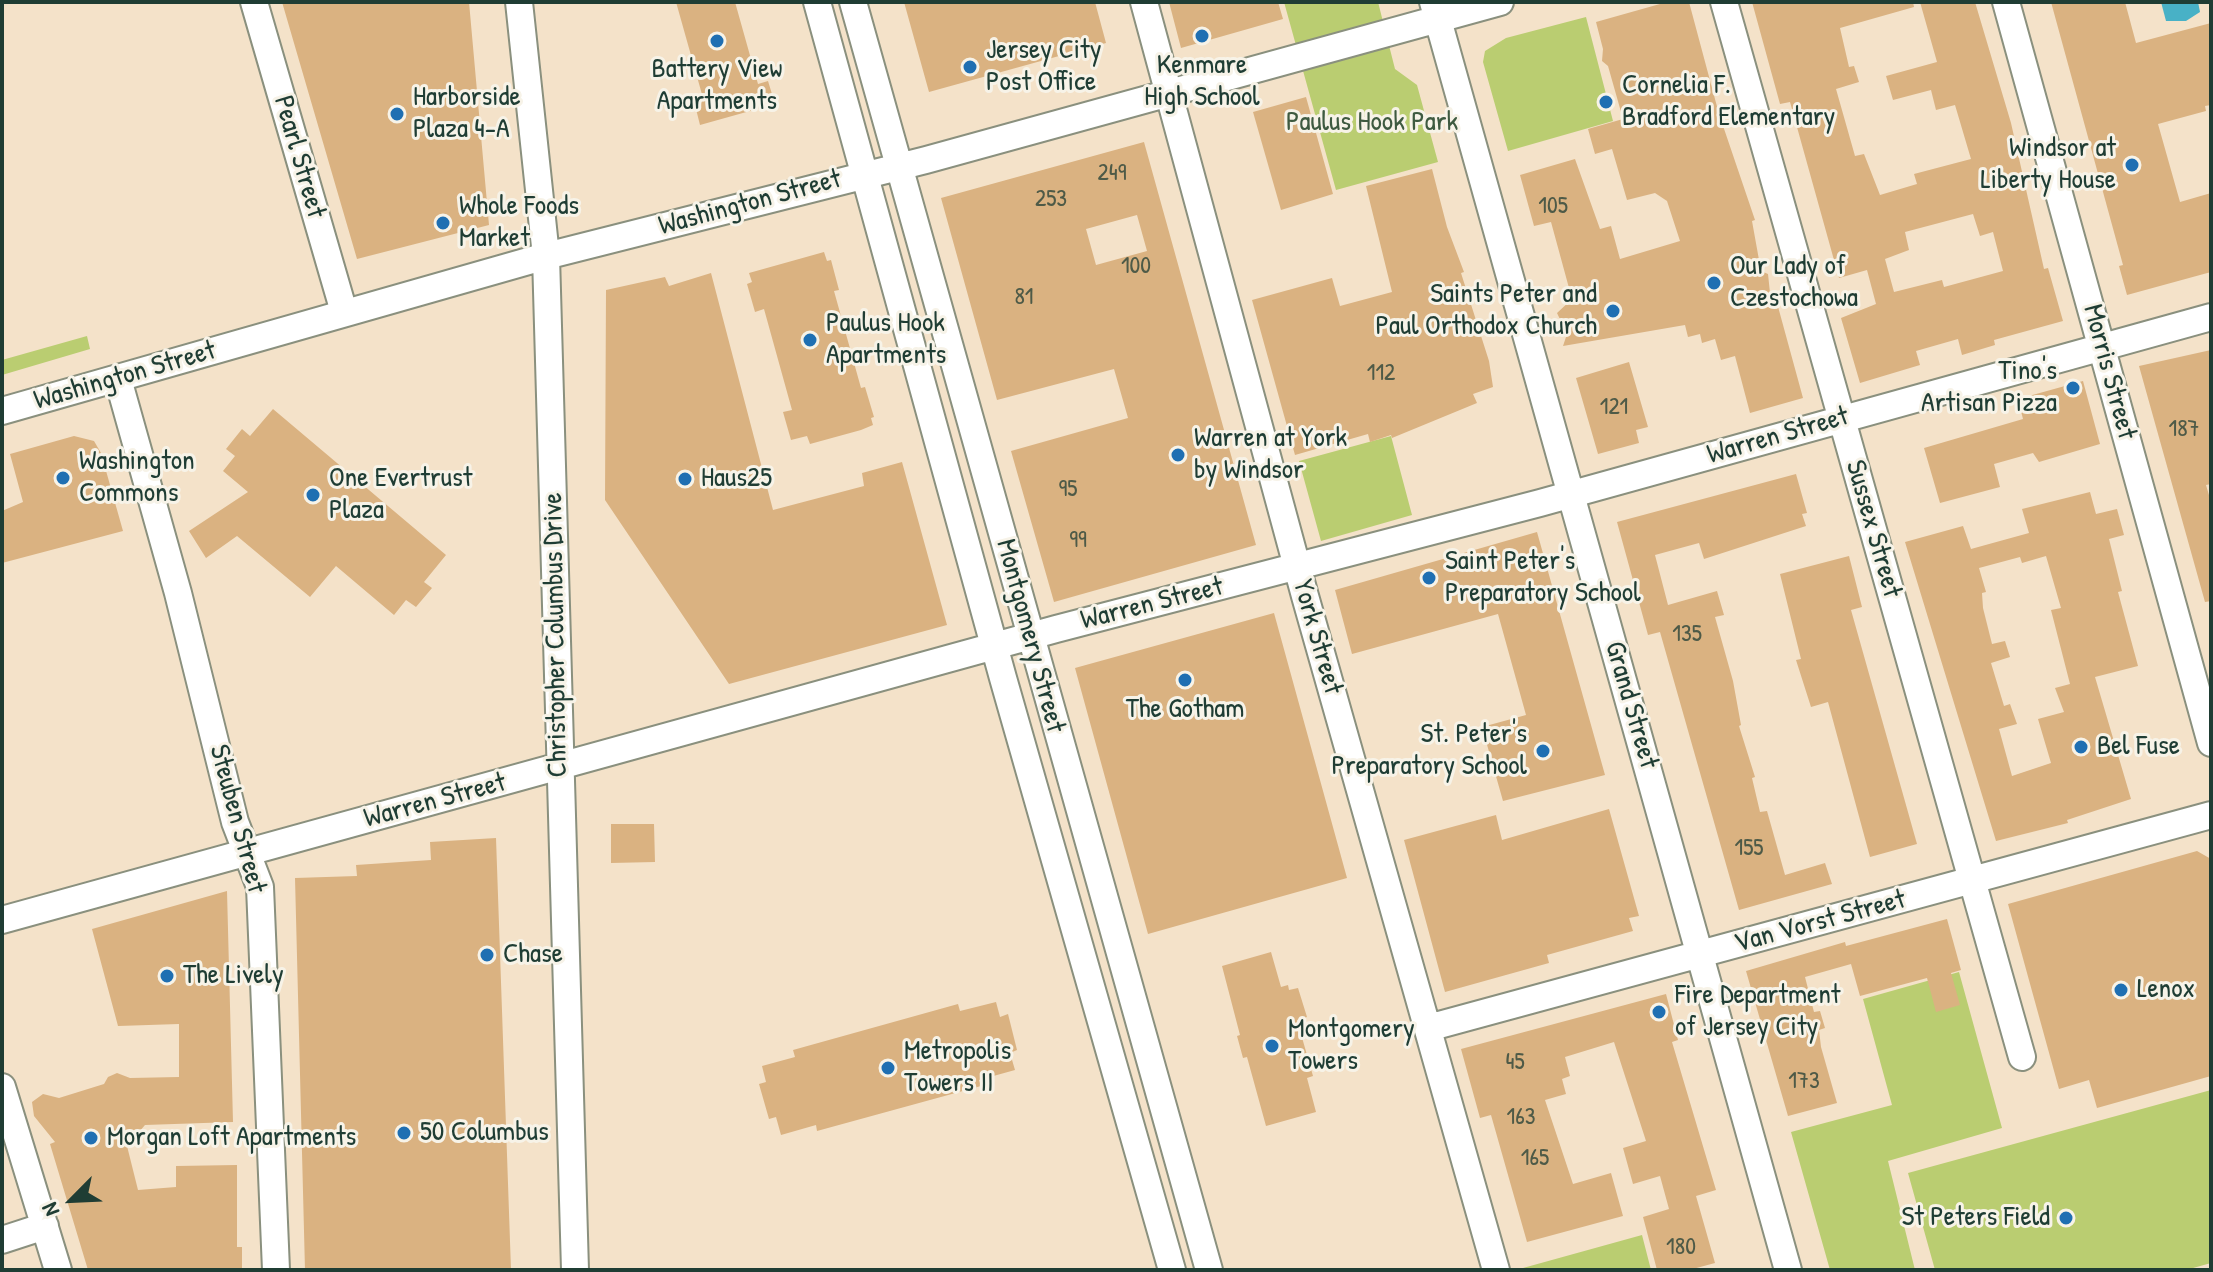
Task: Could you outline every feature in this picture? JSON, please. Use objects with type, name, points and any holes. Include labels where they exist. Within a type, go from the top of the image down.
[{"type":"street","name":"Pearl Street","points":[[254,2],[344,312]]},
{"type":"street","name":"Christopher Columbus Drive","points":[[519,2],[546,256],[575,1270]]},
{"type":"street","name":"Montgomery Street","points":[[817,2],[994,646],[1172,1270]]},
{"type":"street","name":"Montgomery Street","points":[[853,2],[1154,1083],[1209,1270]]},
{"type":"street","name":"York Street","points":[[1144,2],[1298,568],[1496,1270]]},
{"type":"street","name":"Washington Street","points":[[2,411],[546,256],[1170,94],[1435,11],[1500,2]]},
{"type":"street","name":"Sussex Street","points":[[1724,2],[2022,1057]]},
{"type":"street","name":"Morris Street","points":[[2006,2],[2211,743]]},
{"type":"street","name":"Grand Street","points":[[1435,11],[1788,1270]]},
{"type":"street","name":"Warren Street","points":[[2,920],[1030,636],[1572,494],[2211,317]]},
{"type":"street","name":"Steuben Street","points":[[118,379],[246,853],[260,887],[276,1270]]},
{"type":"street","name":"Van Vorst Street","points":[[1428,1028],[2211,815]]},
{"type":"street","points":[[1120,1093],[1154,1083]]},
{"type":"street","points":[[2,1087],[58,1270]]},
{"type":"street","points":[[2,1240],[45,1226]]},
{"type":"green space","name":"Paulus Hook Park","points":[[1284,2],[1378,2],[1395,69],[1417,85],[1438,162],[1336,190]]},
{"type":"green space","points":[[1586,17],[1613,121],[1508,151],[1483,62],[1485,51],[1506,38]]},
{"type":"green space","points":[[87,336],[90,349],[2,375],[2,360]]},
{"type":"green space","points":[[1391,436],[1412,515],[1321,541],[1299,461]]},
{"type":"green space","points":[[1959,972],[2002,1128],[1888,1161],[1915,1270],[1830,1270],[1791,1132],[1892,1105],[1863,999]]},
{"type":"green space","name":"St Peters Field","points":[[2211,1090],[2211,1263],[2186,1270],[1935,1270],[1908,1173]]},
{"type":"green space","points":[[1642,1235],[1651,1270],[1523,1270],[1523,1268]]},
{"type":"water","points":[[2161,2],[2198,2],[2200,12],[2186,21],[2166,21]]},
{"type":"building","name":"Harborside Plaza 4-A","points":[[282,2],[469,2],[489,225],[357,259]]},
{"type":"building","name":"Battery View Apartments","points":[[676,2],[735,2],[758,84],[768,81],[775,104],[700,125],[694,101],[703,98]]},
{"type":"building","name":"Jersey City Post Office","points":[[904,2],[1095,2],[1106,43],[929,92]]},
{"type":"building","name":"Kenmare High School","points":[[1169,2],[1278,2],[1283,19],[1181,48]]},
{"type":"building","points":[[1667,2],[1689,2],[1719,114],[1755,220],[1752,221],[1761,271],[1768,274],[1770,293],[1774,292],[1803,398],[1750,413],[1735,356],[1721,360],[1715,339],[1702,343],[1700,334],[1688,337],[1685,325],[1563,346],[1567,334],[1557,313],[1572,299],[1551,222],[1534,226],[1520,175],[1575,159],[1600,229],[1611,226],[1620,259],[1680,241],[1667,201],[1655,193],[1627,200],[1612,149],[1595,154],[1588,129],[1623,119],[1608,66],[1602,61],[1603,49],[1596,22]]},
{"type":"building","points":[[1752,2],[1913,2],[1914,7],[1840,28],[1849,67],[1854,66],[1859,82],[1836,89],[1855,156],[1864,154],[1880,195],[1917,184],[1914,174],[1971,159],[1955,105],[1936,110],[1931,90],[1893,100],[1886,76],[1937,62],[1920,2],[1975,2],[2011,123],[2044,269],[2048,268],[2063,321],[1994,340],[1995,345],[1962,355],[1958,339],[1916,351],[1920,365],[1860,383],[1841,318],[1876,304],[1867,270],[1839,278],[1790,102],[1780,104]],"holes":[[[1973,214],[1980,236],[1993,232],[2003,271],[1944,287],[1942,280],[1894,292],[1885,259],[1909,250],[1905,232]]]},
{"type":"building","name":"Windsor at Liberty House","points":[[2051,2],[2125,2],[2136,43],[2211,23],[2211,105],[2205,106],[2206,111],[2158,124],[2180,202],[2211,193],[2211,272],[2127,295],[2119,266],[2123,265]]},
{"type":"building","points":[[1306,97],[1333,194],[1281,210],[1253,112]]},
{"type":"building","points":[[1144,142],[1256,545],[1054,602],[1011,451],[1128,418],[1114,369],[997,400],[941,198]],"holes":[[[1137,215],[1147,251],[1096,265],[1086,229]]]},
{"type":"building","points":[[1432,169],[1489,361],[1493,387],[1473,394],[1477,403],[1392,438],[1391,435],[1370,442],[1368,434],[1295,455],[1252,300],[1332,278],[1340,306],[1392,292],[1366,186]]},
{"type":"building","name":"Paulus Hook Apartments","points":[[824,252],[827,261],[831,260],[839,290],[834,291],[861,388],[865,387],[874,417],[871,418],[873,425],[810,444],[807,436],[791,440],[783,412],[792,410],[764,309],[755,312],[747,284],[752,282],[749,273]]},
{"type":"building","name":"Haus25","points":[[711,273],[773,510],[864,486],[862,473],[902,462],[947,625],[729,684],[605,500],[606,290],[665,277],[669,286]]},
{"type":"building","points":[[2211,350],[2211,484],[2206,485],[2211,502],[2211,601],[2205,602],[2139,366]]},
{"type":"building","points":[[1629,362],[1648,427],[1636,430],[1639,443],[1598,454],[1576,378]]},
{"type":"building","points":[[2083,381],[2100,444],[2039,462],[2033,453],[1994,464],[2000,487],[1940,503],[1924,448],[2023,419],[2018,399]]},
{"type":"building","name":"One Evertrust Plaza","points":[[273,409],[446,555],[424,582],[432,588],[416,607],[406,600],[394,615],[336,566],[310,597],[237,536],[206,558],[189,531],[248,492],[223,471],[235,456],[226,449],[242,429],[250,436]]},
{"type":"building","name":"Washington Commons","points":[[74,436],[94,441],[101,453],[123,531],[2,563],[2,511],[23,502],[10,454]]},
{"type":"building","points":[[1796,474],[1807,513],[1802,514],[1806,526],[1704,559],[1699,543],[1655,555],[1668,605],[1717,591],[1724,615],[1715,617],[1733,681],[1739,726],[1755,777],[1752,778],[1760,812],[1767,811],[1785,875],[1825,863],[1832,884],[1739,910],[1660,632],[1648,635],[1617,522]]},
{"type":"building","points":[[2090,492],[2096,514],[2117,509],[2124,535],[2109,539],[2122,591],[2118,592],[2138,666],[2095,677],[2131,799],[2067,820],[2068,823],[1996,841],[1905,542],[1963,526],[1971,549],[2029,533],[2022,509]],"holes":[[[2046,556],[2061,608],[2051,610],[2070,684],[2055,688],[2064,712],[2038,719],[2051,763],[2012,776],[1999,729],[2017,724],[2010,704],[2004,706],[1991,663],[2010,657],[2005,641],[1992,644],[1983,608],[1982,593],[1986,592],[1979,568],[2020,557],[2022,563]]]},
{"type":"building","name":"St. Peter's Preparatory School","points":[[1537,532],[1605,775],[1503,801],[1482,727],[1526,715],[1498,614],[1352,654],[1335,590]]},
{"type":"building","points":[[1849,556],[1862,607],[1851,610],[1917,844],[1870,857],[1828,702],[1811,707],[1796,660],[1801,659],[1780,574]]},
{"type":"building","points":[[1274,613],[1347,878],[1148,934],[1075,668]]},
{"type":"building","points":[[1609,809],[1639,916],[1629,918],[1633,931],[1547,955],[1549,963],[1445,992],[1404,840],[1496,815],[1502,840]]},
{"type":"building","points":[[611,824],[654,824],[655,862],[611,863]]},
{"type":"building","name":"50 Columbus","points":[[496,838],[511,1270],[305,1270],[295,878],[357,876],[356,865],[431,860],[430,842]]},
{"type":"building","name":"Lenox","points":[[2197,851],[2211,859],[2211,1076],[2097,1108],[2089,1080],[2059,1089],[2008,904]]},
{"type":"building","points":[[227,891],[233,1122],[145,1125],[127,1146],[138,1190],[176,1187],[176,1166],[237,1165],[237,1247],[242,1247],[242,1270],[88,1270],[50,1144],[55,1142],[34,1116],[32,1102],[43,1094],[59,1098],[104,1084],[108,1077],[117,1073],[130,1078],[179,1077],[179,1024],[118,1026],[92,929]]},
{"type":"building","points":[[1947,919],[1961,970],[1951,973],[1960,1005],[1936,1012],[1927,978],[1860,996],[1851,964],[1805,977],[1814,1012],[1820,1011],[1825,1028],[1819,1030],[1821,1047],[1837,1103],[1788,1116],[1746,971],[1845,942],[1846,946]]},
{"type":"building","name":"Montgomery Towers","points":[[1271,952],[1281,987],[1288,985],[1289,990],[1298,988],[1307,1017],[1297,1020],[1313,1076],[1307,1078],[1316,1112],[1266,1126],[1247,1057],[1243,1058],[1222,966]]},
{"type":"building","points":[[1666,994],[1678,1040],[1672,1042],[1716,1190],[1696,1196],[1715,1263],[1689,1270],[1657,1270],[1643,1217],[1669,1209],[1660,1176],[1633,1184],[1623,1148],[1646,1141],[1614,1042],[1565,1057],[1570,1076],[1562,1079],[1566,1094],[1545,1100],[1573,1184],[1611,1173],[1623,1216],[1527,1242],[1491,1115],[1480,1118],[1461,1049]]},
{"type":"building","name":"Metropolis Towers II","points":[[996,1002],[1000,1017],[1008,1014],[1017,1050],[1010,1053],[1015,1070],[979,1080],[981,1086],[817,1131],[816,1125],[781,1135],[776,1117],[769,1119],[759,1084],[766,1082],[762,1066],[795,1057],[793,1050],[958,1004],[960,1011]]},
{"type":"place","name":"Kenmare High School","points":[[1202,36]]},
{"type":"place","name":"Battery View Apartments","points":[[717,41]]},
{"type":"place","name":"Jersey City Post Office","points":[[970,67]]},
{"type":"place","name":"Cornelia F. Bradford Elementary","points":[[1606,102]]},
{"type":"place","name":"Harborside Plaza 4-A","points":[[397,114]]},
{"type":"place","name":"Windsor at Liberty House","points":[[2132,165]]},
{"type":"place","name":"Whole Foods Market","points":[[443,223]]},
{"type":"place","name":"Our Lady of Czestochowa","points":[[1714,283]]},
{"type":"place","name":"Saints Peter and Paul Orthodox Church","points":[[1613,311]]},
{"type":"place","name":"Paulus Hook Apartments","points":[[810,340]]},
{"type":"place","name":"Tino's Artisan Pizza","points":[[2073,388]]},
{"type":"place","name":"Warren at York by Windsor","points":[[1178,455]]},
{"type":"place","name":"Washington Commons","points":[[63,478]]},
{"type":"place","name":"Haus25","points":[[685,479]]},
{"type":"place","name":"One Evertrust Plaza","points":[[313,495]]},
{"type":"place","name":"Saint Peter's Preparatory School","points":[[1429,578]]},
{"type":"place","name":"The Gotham","points":[[1185,680]]},
{"type":"place","name":"Bel Fuse","points":[[2081,747]]},
{"type":"place","name":"St. Peter's Preparatory School","points":[[1543,751]]},
{"type":"place","name":"Chase","points":[[487,955]]},
{"type":"place","name":"The Lively","points":[[167,976]]},
{"type":"place","name":"Lenox","points":[[2121,990]]},
{"type":"place","name":"Fire Department of Jersey City","points":[[1659,1012]]},
{"type":"place","name":"Montgomery Towers","points":[[1272,1046]]},
{"type":"place","name":"Metropolis Towers II","points":[[888,1068]]},
{"type":"place","name":"50 Columbus","points":[[404,1133]]},
{"type":"place","name":"Morgan Loft Apartments","points":[[91,1138]]},
{"type":"place","name":"St Peters Field","points":[[2066,1218]]}]
